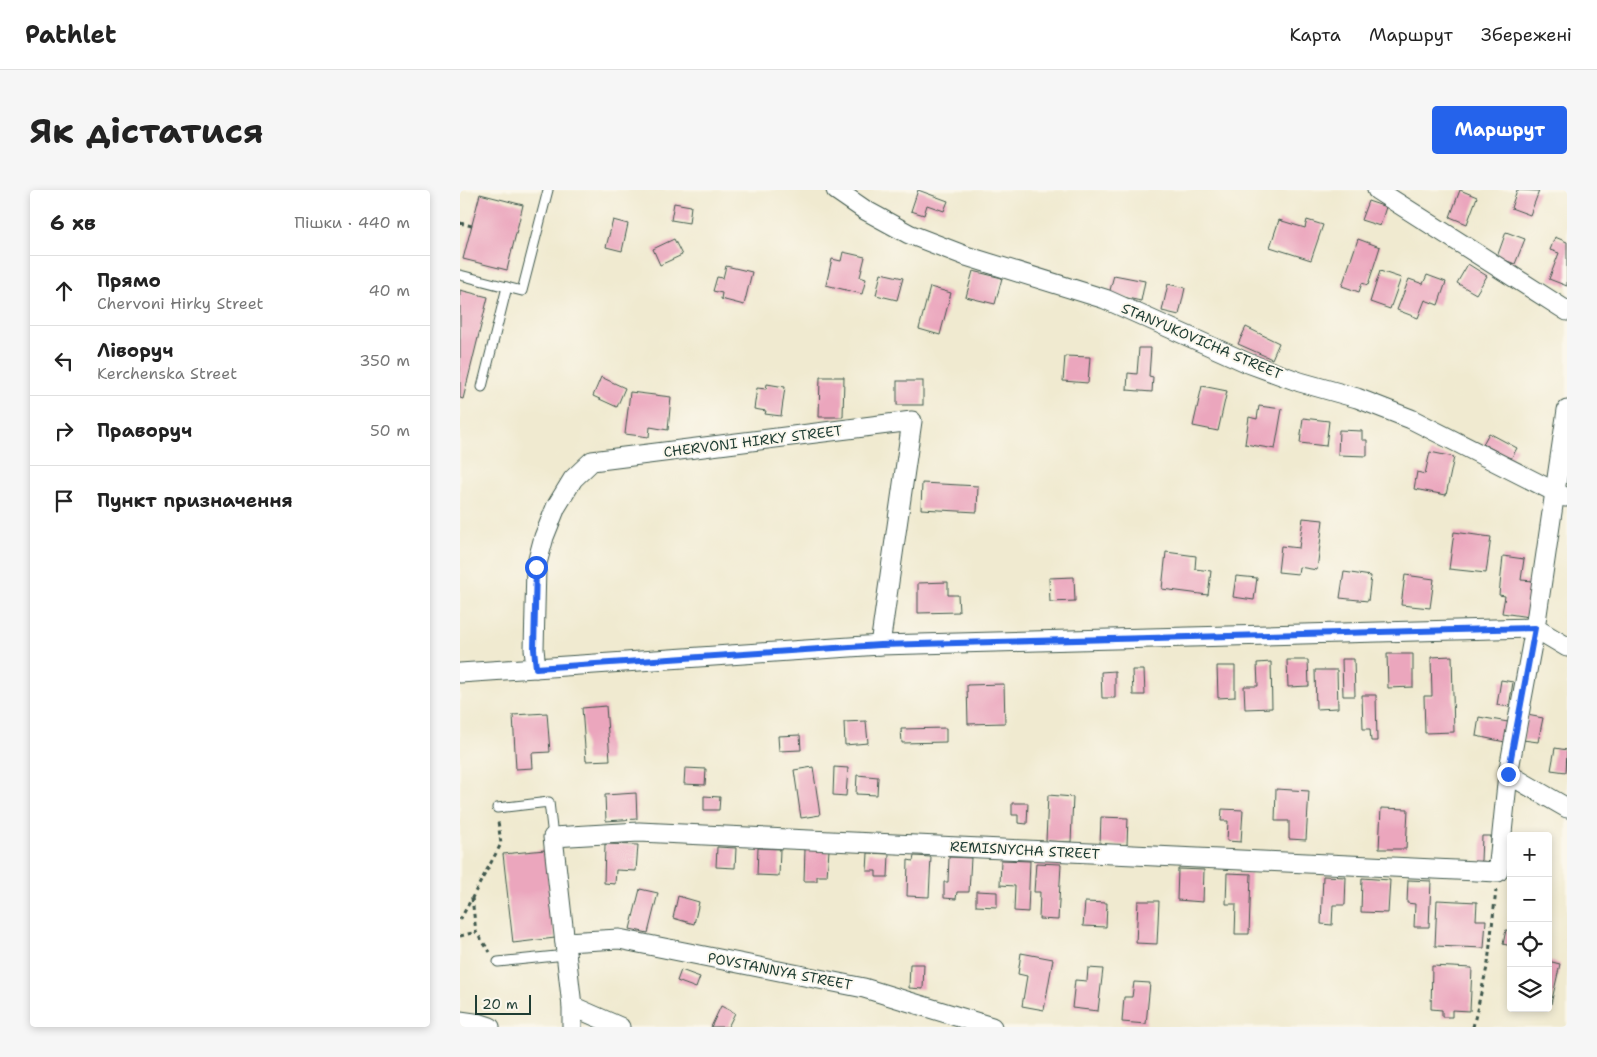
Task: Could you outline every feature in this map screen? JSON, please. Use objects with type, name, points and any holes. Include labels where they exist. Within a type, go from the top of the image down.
[{"type":"street","name":"STANYUKOVICHA STREET","points":[[836,190],[865,210],[909,234],[966,256],[1105,299],[1248,363],[1300,382],[1357,398],[1411,419],[1561,495]]},
{"type":"street","points":[[1377,190],[1567,311]]},
{"type":"street","points":[[1498,872],[1508,774],[1561,495],[1567,410]]},
{"type":"street","name":"CHERVONI HIRKY STREET","points":[[536,668],[534,649],[536,567],[544,537],[556,507],[574,479],[592,461],[912,421],[880,645]]},
{"type":"street","points":[[460,673],[880,645],[1535,628],[1567,647]]},
{"type":"street","points":[[1508,774],[1567,808]]},
{"type":"street","name":"REMISNYCHA STREET","points":[[553,837],[640,832],[1498,872]]},
{"type":"street","points":[[553,837],[572,1006],[572,1027]]},
{"type":"street","name":"POVSTANNYA STREET","points":[[565,948],[618,939],[864,988],[992,1027]]},
{"type":"street","points":[[572,1006],[620,1027]]},
{"type":"street","points":[[460,1022],[470,1027]]},
{"type":"street","points":[[460,1022],[490,1027]]},
{"type":"lane","points":[[460,275],[522,291],[548,190]]},
{"type":"lane","points":[[482,387],[507,287]]},
{"type":"lane","points":[[497,808],[549,802],[553,837]]},
{"type":"lane","points":[[498,962],[565,948]]},
{"type":"path","points":[[460,223],[472,226]]},
{"type":"path","points":[[460,920],[501,844],[497,808]]},
{"type":"path","points":[[1473,1027],[1488,963],[1498,872]]},
{"type":"path","points":[[472,898],[476,932],[498,962]]},
{"type":"path","points":[[460,936],[476,932]]},
{"type":"building","points":[[918,190],[948,201],[944,211],[927,205],[924,215],[911,211]]},
{"type":"building","points":[[1460,190],[1477,197],[1467,224],[1450,217]]},
{"type":"building","points":[[1517,190],[1539,191],[1530,215],[1511,208]]},
{"type":"building","points":[[480,194],[523,205],[507,270],[463,259]]},
{"type":"building","points":[[1368,201],[1386,207],[1380,226],[1361,220]]},
{"type":"building","points":[[674,203],[691,206],[689,223],[671,220]]},
{"type":"building","points":[[613,220],[628,224],[622,251],[606,247]]},
{"type":"building","points":[[1279,220],[1305,228],[1307,220],[1323,225],[1311,260],[1270,247]]},
{"type":"building","points":[[1506,232],[1525,239],[1515,264],[1497,257]]},
{"type":"building","points":[[1555,237],[1567,242],[1567,286],[1549,279],[1559,253],[1550,250]]},
{"type":"building","points":[[674,239],[682,255],[660,265],[653,249]]},
{"type":"building","points":[[1358,239],[1380,247],[1368,285],[1362,283],[1359,292],[1342,286]]},
{"type":"building","points":[[843,252],[865,257],[860,277],[866,279],[862,294],[826,285],[832,259],[841,261]]},
{"type":"building","points":[[1468,264],[1487,276],[1476,294],[1457,283]]},
{"type":"building","points":[[726,266],[752,272],[744,305],[721,299],[722,293],[713,291],[717,277],[723,278]]},
{"type":"building","points":[[973,271],[1002,278],[995,304],[966,297]]},
{"type":"building","points":[[1380,271],[1401,278],[1390,309],[1370,302]]},
{"type":"building","points":[[881,273],[903,278],[897,300],[876,295]]},
{"type":"building","points":[[1114,275],[1145,281],[1141,301],[1109,294]]},
{"type":"building","points":[[1427,275],[1446,282],[1438,305],[1425,300],[1418,318],[1397,310],[1409,279],[1423,284]]},
{"type":"building","points":[[1168,284],[1185,288],[1179,315],[1162,311]]},
{"type":"building","points":[[930,287],[951,293],[940,335],[919,329]]},
{"type":"building","points":[[460,290],[488,297],[463,399],[460,398]]},
{"type":"building","points":[[1246,327],[1279,343],[1272,359],[1238,344]]},
{"type":"building","points":[[1139,348],[1151,348],[1149,376],[1153,377],[1152,392],[1127,390],[1128,373],[1137,374]]},
{"type":"building","points":[[1065,356],[1090,357],[1088,383],[1063,381]]},
{"type":"building","points":[[601,377],[625,388],[617,407],[593,396]]},
{"type":"building","points":[[820,377],[844,377],[843,417],[819,417]]},
{"type":"building","points":[[897,381],[923,381],[923,405],[897,405]]},
{"type":"building","points":[[767,384],[785,387],[781,416],[765,414],[766,411],[754,409],[757,388],[766,389]]},
{"type":"building","points":[[1202,386],[1227,391],[1218,431],[1193,426]]},
{"type":"building","points":[[630,392],[671,397],[668,430],[650,427],[649,437],[625,434]]},
{"type":"building","points":[[1259,406],[1282,409],[1275,449],[1245,444],[1249,417],[1257,419]]},
{"type":"building","points":[[1303,418],[1329,421],[1326,446],[1300,443]]},
{"type":"building","points":[[1339,430],[1362,431],[1362,440],[1367,440],[1367,456],[1338,455]]},
{"type":"building","points":[[1489,433],[1517,448],[1511,459],[1483,444]]},
{"type":"building","points":[[1430,452],[1454,457],[1446,495],[1414,489],[1417,472],[1425,474]]},
{"type":"building","points":[[922,483],[978,486],[977,512],[921,509]]},
{"type":"building","points":[[1303,518],[1323,520],[1317,570],[1299,567],[1298,574],[1278,572],[1281,546],[1299,548]]},
{"type":"building","points":[[1454,532],[1491,537],[1486,573],[1449,569]]},
{"type":"building","points":[[1166,552],[1196,556],[1195,569],[1211,571],[1208,595],[1162,589]]},
{"type":"building","points":[[1503,556],[1524,559],[1521,580],[1534,581],[1529,617],[1502,613],[1505,596],[1499,595]]},
{"type":"building","points":[[1344,572],[1371,576],[1368,601],[1340,598]]},
{"type":"building","points":[[1405,575],[1434,579],[1430,608],[1401,605]]},
{"type":"building","points":[[1236,576],[1257,578],[1254,600],[1233,597]]},
{"type":"building","points":[[1074,577],[1075,601],[1050,602],[1049,578]]},
{"type":"building","points":[[948,582],[948,595],[958,595],[959,612],[918,613],[918,583]]},
{"type":"building","points":[[1387,654],[1413,654],[1413,687],[1388,688]]},
{"type":"building","points":[[1452,656],[1454,732],[1425,733],[1424,696],[1432,696],[1431,657]]},
{"type":"building","points":[[1342,659],[1354,659],[1355,696],[1343,696]]},
{"type":"building","points":[[1287,660],[1308,660],[1309,686],[1288,687]]},
{"type":"building","points":[[1271,662],[1272,708],[1245,709],[1244,686],[1258,686],[1257,663]]},
{"type":"building","points":[[1217,666],[1235,666],[1235,697],[1218,698]]},
{"type":"building","points":[[1132,670],[1144,670],[1145,695],[1133,695]]},
{"type":"building","points":[[1315,670],[1337,670],[1338,708],[1316,709]]},
{"type":"building","points":[[1115,671],[1115,698],[1102,698],[1101,672]]},
{"type":"building","points":[[1501,680],[1513,682],[1509,707],[1497,705]]},
{"type":"building","points":[[1004,684],[1005,723],[968,724],[967,685]]},
{"type":"building","points":[[1362,695],[1376,695],[1377,741],[1371,741],[1370,729],[1363,729]]},
{"type":"building","points":[[606,706],[610,760],[586,761],[582,708]]},
{"type":"building","points":[[547,713],[550,752],[532,753],[533,768],[516,769],[513,715]]},
{"type":"building","points":[[1527,715],[1543,718],[1538,742],[1523,740]]},
{"type":"building","points":[[1479,717],[1508,722],[1505,742],[1476,736]]},
{"type":"building","points":[[866,721],[868,743],[845,745],[844,722]]},
{"type":"building","points":[[946,728],[946,742],[902,743],[901,729]]},
{"type":"building","points":[[800,735],[801,750],[779,751],[778,736]]},
{"type":"building","points":[[1555,748],[1567,750],[1566,772],[1551,770]]},
{"type":"building","points":[[813,767],[820,815],[801,818],[794,770]]},
{"type":"building","points":[[834,767],[848,768],[846,796],[833,795]]},
{"type":"building","points":[[685,768],[706,769],[705,785],[684,784]]},
{"type":"building","points":[[857,775],[878,777],[877,795],[856,794]]},
{"type":"building","points":[[1276,789],[1309,791],[1306,840],[1289,839],[1289,821],[1275,821]]},
{"type":"building","points":[[636,793],[637,819],[606,821],[605,795]]},
{"type":"building","points":[[1048,795],[1073,797],[1071,842],[1046,841]]},
{"type":"building","points":[[704,796],[720,797],[719,810],[704,810]]},
{"type":"building","points":[[1012,803],[1028,803],[1027,824],[1018,823],[1018,815],[1012,815]]},
{"type":"building","points":[[1381,808],[1408,809],[1406,849],[1379,849]]},
{"type":"building","points":[[1222,809],[1243,810],[1241,842],[1227,841],[1228,821],[1221,821]]},
{"type":"building","points":[[1101,817],[1128,818],[1127,845],[1100,844]]},
{"type":"building","points":[[1482,836],[1491,836],[1490,862],[1481,861]]},
{"type":"building","points":[[605,844],[638,845],[636,871],[616,870],[615,884],[604,883]]},
{"type":"building","points":[[717,847],[736,848],[735,868],[716,867]]},
{"type":"building","points":[[758,848],[780,849],[779,876],[757,875]]},
{"type":"building","points":[[805,849],[829,850],[827,876],[817,876],[817,881],[804,881]]},
{"type":"building","points":[[545,850],[555,938],[513,943],[503,854]]},
{"type":"building","points":[[868,853],[889,854],[888,877],[876,877],[876,871],[867,871]]},
{"type":"building","points":[[914,856],[931,857],[929,897],[907,896],[908,860],[913,861]]},
{"type":"building","points":[[949,857],[971,858],[969,892],[957,892],[956,899],[944,898],[944,882],[948,882]]},
{"type":"building","points":[[1001,860],[1030,861],[1028,912],[1014,911],[1015,886],[1000,885]]},
{"type":"building","points":[[1036,863],[1061,864],[1058,920],[1039,919],[1040,892],[1034,892]]},
{"type":"building","points":[[1178,869],[1204,870],[1203,902],[1177,900]]},
{"type":"building","points":[[1227,873],[1251,874],[1249,934],[1235,934],[1236,904],[1226,904]]},
{"type":"building","points":[[1323,876],[1346,877],[1345,905],[1333,905],[1332,925],[1321,924]]},
{"type":"building","points":[[1362,878],[1390,880],[1388,913],[1361,912]]},
{"type":"building","points":[[1408,880],[1431,881],[1429,927],[1414,927],[1415,904],[1407,903]]},
{"type":"building","points":[[640,889],[658,893],[648,933],[630,929]]},
{"type":"building","points":[[976,891],[997,892],[997,907],[976,906]]},
{"type":"building","points":[[678,896],[699,902],[694,924],[673,918]]},
{"type":"building","points":[[1437,900],[1477,902],[1476,920],[1486,920],[1484,948],[1435,946]]},
{"type":"building","points":[[1138,901],[1159,901],[1157,944],[1136,943]]},
{"type":"building","points":[[1085,902],[1107,903],[1106,927],[1083,926]]},
{"type":"building","points":[[1506,930],[1507,930],[1507,945],[1503,944]]},
{"type":"building","points":[[1021,953],[1053,959],[1044,1010],[1022,1006],[1027,976],[1018,974]]},
{"type":"building","points":[[1552,962],[1560,964],[1552,1000]]},
{"type":"building","points":[[910,964],[924,964],[923,989],[909,988]]},
{"type":"building","points":[[1432,966],[1472,968],[1470,1011],[1452,1010],[1452,1017],[1442,1017],[1442,1010],[1431,1009]]},
{"type":"building","points":[[1088,968],[1103,969],[1098,1011],[1072,1008],[1075,980],[1087,981]]},
{"type":"building","points":[[681,970],[700,977],[696,988],[677,981]]},
{"type":"building","points":[[1134,982],[1150,983],[1146,1024],[1122,1022],[1124,997],[1132,997]]},
{"type":"building","points":[[721,1006],[735,1013],[728,1027],[711,1027]]},
{"type":"route","points":[[536,567],[534,649],[536,668],[880,645],[1535,628],[1508,774]]}]
